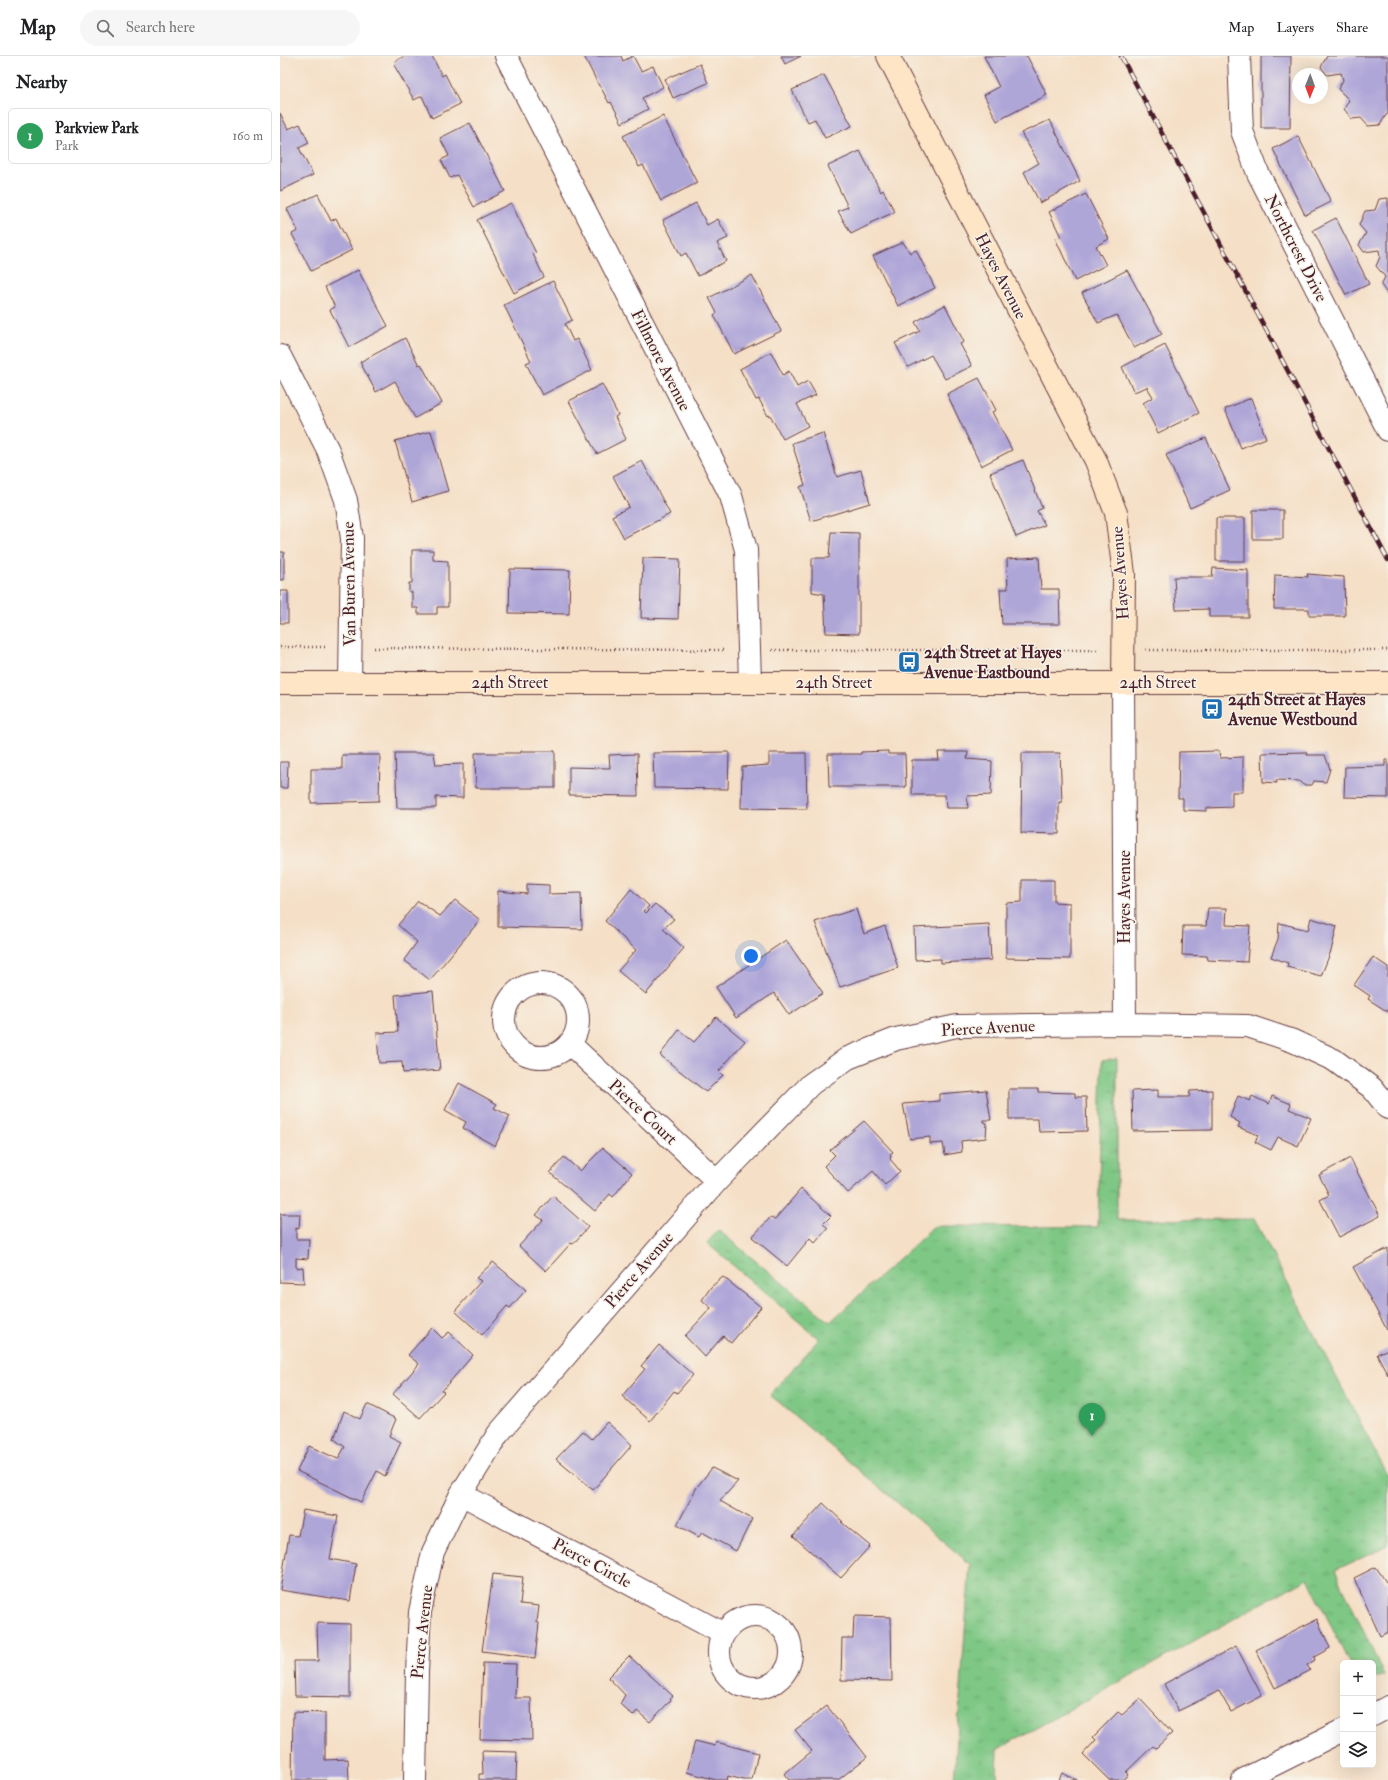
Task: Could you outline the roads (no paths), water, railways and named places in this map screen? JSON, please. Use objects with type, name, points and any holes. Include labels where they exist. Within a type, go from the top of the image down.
[{"type":"main road","name":"Hayes Avenue","points":[[888,56],[1096,461],[1116,513],[1124,574],[1123,682]]},
{"type":"main road","name":"24th Street","points":[[280,683],[1388,682]]},
{"type":"street","name":"Fillmore Avenue","points":[[506,56],[731,496],[746,550],[750,682]]},
{"type":"street","name":"Northcrest Drive","points":[[1239,56],[1242,131],[1258,173],[1388,430]]},
{"type":"street","name":"Van Buren Avenue","points":[[280,356],[328,450],[346,500],[352,538],[350,683]]},
{"type":"street","name":"Hayes Avenue","points":[[1123,682],[1125,1024]]},
{"type":"street","name":"Pierce Avenue","points":[[414,1780],[416,1672],[420,1612],[433,1552],[461,1494],[498,1434],[716,1181],[811,1084],[848,1058],[896,1039],[957,1026],[1125,1024],[1248,1026],[1293,1041],[1334,1060],[1372,1088],[1388,1108]]},
{"type":"street","name":"Pierce Court","points":[[570,1044],[716,1181]]},
{"type":"street","name":"Pierce Circle","points":[[461,1494],[722,1634]]},
{"type":"street","points":[[1376,1713],[1388,1707]]},
{"type":"street","points":[[1243,1780],[1340,1732]]},
{"type":"railway","points":[[1121,56],[1388,560]]},
{"type":"place","name":"24th Street at Hayes Avenue Eastbound","points":[[909,662]]},
{"type":"place","name":"24th Street at Hayes Avenue Westbound","points":[[1212,709]]},
{"type":"place","name":"Parkview Park","points":[[1092,1436]]}]
